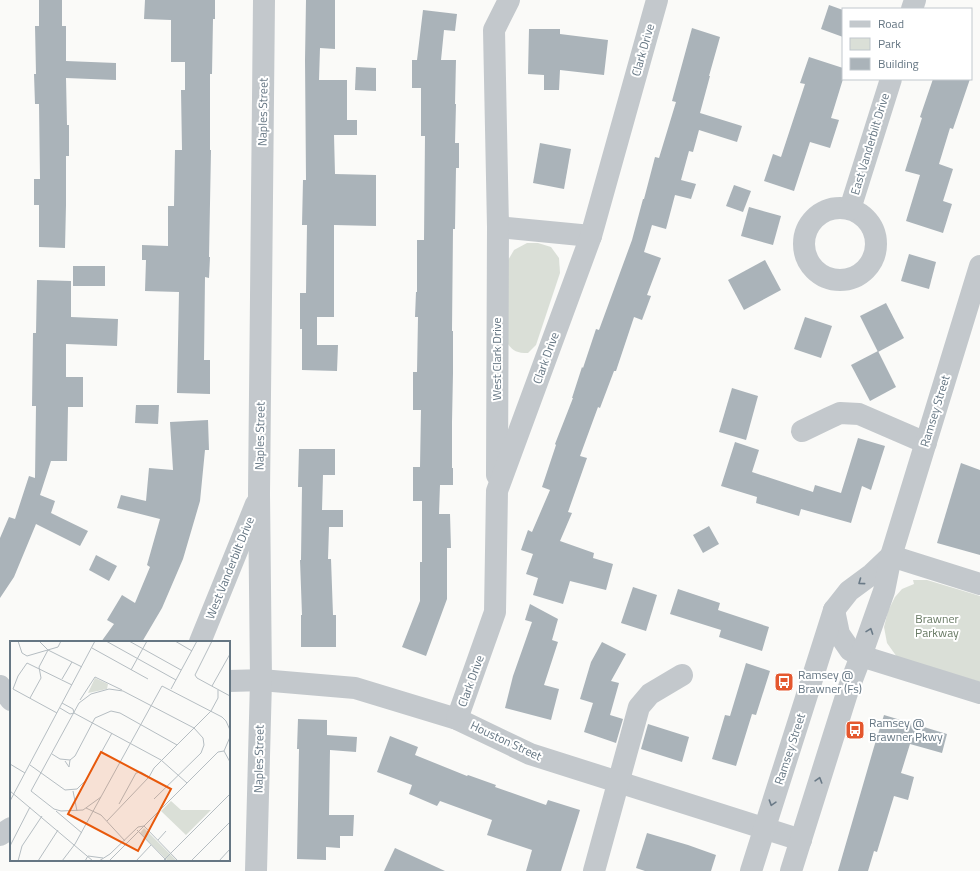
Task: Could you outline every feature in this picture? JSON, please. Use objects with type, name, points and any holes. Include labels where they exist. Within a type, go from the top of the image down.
[{"type":"street","name":"Naples Street","points":[[256,871],[260,680],[264,0]]},
{"type":"street","name":"West Clark Drive","points":[[496,491],[498,227],[494,30],[509,0]]},
{"type":"street","name":"Clark Drive","points":[[457,719],[495,612],[496,491],[591,236],[657,0]]},
{"type":"street","name":"East Vanderbilt Drive","points":[[850,210],[891,80]]},
{"type":"street","points":[[498,227],[591,236]]},
{"type":"street","name":"Ramsey Street","points":[[791,871],[848,690],[884,591],[891,556],[980,266]]},
{"type":"street","points":[[802,431],[840,413],[859,414],[926,443]]},
{"type":"street","name":"West Vanderbilt Drive","points":[[200,641],[260,494]]},
{"type":"street","points":[[891,556],[980,584]]},
{"type":"street","name":"Ramsey Street","points":[[751,871],[834,610],[849,591],[872,574],[891,556]]},
{"type":"street","points":[[834,610],[839,634],[850,650],[861,656],[980,693]]},
{"type":"street","points":[[594,871],[639,707],[650,694],[682,674]]},
{"type":"street","name":"Houston Street","points":[[230,681],[260,680],[355,688],[457,719],[530,754],[801,840]]},
{"type":"street","points":[[0,686],[10,699]]},
{"type":"street","points":[[0,835],[10,829]]},
{"type":"green space","points":[[527,243],[538,243],[551,247],[559,258],[560,273],[536,345],[528,353],[514,350],[505,340],[507,262],[514,250]]},
{"type":"green space","name":"Brawner Parkway","points":[[913,580],[927,580],[980,596],[980,682],[897,657],[887,643],[884,627],[888,611],[895,597],[902,589],[914,584]]},
{"type":"building","points":[[39,0],[62,0],[62,26],[66,26],[66,61],[116,63],[116,80],[66,78],[69,156],[66,156],[65,248],[39,247],[39,205],[34,205],[34,179],[40,179],[39,104],[35,104],[34,74],[36,74],[35,26],[39,26]]},
{"type":"building","points":[[145,0],[215,0],[215,19],[213,19],[212,74],[210,74],[210,257],[209,278],[205,277],[204,360],[210,360],[210,394],[177,393],[179,292],[145,291],[146,260],[142,260],[142,245],[168,246],[168,206],[174,206],[175,150],[182,150],[181,90],[185,90],[185,62],[171,62],[171,20],[144,19]]},
{"type":"building","points":[[306,0],[335,0],[335,49],[320,48],[319,80],[347,80],[347,120],[357,120],[357,135],[334,135],[335,174],[376,175],[376,226],[334,225],[334,317],[317,317],[317,345],[338,345],[337,371],[302,370],[300,293],[306,293],[307,225],[302,225],[303,180],[306,180]]},
{"type":"building","points":[[829,5],[842,10],[842,37],[821,29]]},
{"type":"building","points":[[423,10],[457,14],[455,31],[444,30],[441,60],[456,60],[455,143],[459,143],[459,168],[456,168],[455,229],[453,229],[453,485],[440,485],[439,514],[450,514],[451,548],[447,548],[447,599],[426,656],[402,647],[420,601],[420,562],[422,562],[422,501],[413,501],[413,467],[420,467],[421,410],[413,410],[413,372],[417,372],[418,317],[415,317],[417,292],[417,240],[424,240],[425,136],[421,136],[421,88],[412,88],[412,60],[417,60]]},
{"type":"building","points":[[692,28],[720,37],[700,113],[742,126],[737,142],[699,130],[693,152],[689,151],[681,180],[696,184],[691,199],[675,195],[666,229],[652,225],[644,252],[661,258],[647,295],[651,296],[642,320],[634,317],[616,371],[614,371],[600,408],[598,407],[580,456],[587,458],[568,512],[572,513],[560,541],[594,553],[593,558],[613,564],[606,590],[570,581],[563,604],[533,595],[538,578],[526,574],[533,554],[521,550],[528,530],[532,532],[550,490],[542,487],[556,445],[555,444],[573,398],[582,367],[583,368],[596,329],[599,330],[632,240],[655,157],[659,158],[676,102],[672,101]]},
{"type":"building","points":[[529,29],[560,29],[560,34],[608,40],[604,75],[560,70],[559,90],[544,90],[544,75],[528,74]]},
{"type":"building","points":[[809,57],[842,68],[843,80],[831,118],[839,120],[830,148],[810,142],[794,191],[764,181],[773,154],[781,157],[805,84],[800,83]]},
{"type":"building","points":[[356,67],[376,68],[376,91],[355,90]]},
{"type":"building","points":[[933,80],[970,80],[953,129],[950,128],[939,164],[953,169],[943,201],[952,204],[943,233],[906,221],[920,175],[905,171],[922,118],[920,117]]},
{"type":"building","points":[[540,143],[571,149],[564,189],[533,183]]},
{"type":"building","points":[[734,185],[751,191],[743,212],[726,206]]},
{"type":"building","points":[[749,207],[781,216],[773,245],[741,236]]},
{"type":"building","points":[[909,254],[936,262],[929,289],[901,281]]},
{"type":"building","points":[[765,260],[781,290],[744,310],[728,280]]},
{"type":"building","points":[[73,266],[105,266],[105,286],[73,286]]},
{"type":"building","points":[[37,280],[71,281],[71,317],[118,319],[117,346],[66,344],[66,377],[83,377],[83,407],[68,407],[67,461],[51,461],[40,495],[55,501],[51,513],[88,531],[80,546],[36,524],[14,577],[0,598],[0,538],[9,517],[15,519],[29,476],[35,478],[36,406],[32,406],[33,333],[36,333]]},
{"type":"building","points":[[886,303],[904,338],[878,352],[860,316]]},
{"type":"building","points":[[805,317],[832,326],[821,358],[794,349]]},
{"type":"building","points":[[878,351],[896,387],[870,401],[851,365]]},
{"type":"building","points":[[732,388],[758,396],[746,440],[719,432]]},
{"type":"building","points":[[136,405],[159,405],[158,424],[135,423]]},
{"type":"building","points":[[208,420],[209,450],[205,450],[200,501],[183,559],[162,608],[143,641],[102,641],[114,624],[107,620],[122,595],[135,603],[150,567],[147,565],[160,519],[117,508],[121,495],[146,501],[149,468],[173,470],[170,422]]},
{"type":"building","points":[[858,438],[885,446],[871,490],[862,486],[851,523],[801,509],[799,516],[756,503],[757,497],[721,486],[735,442],[759,450],[752,472],[813,492],[815,485],[841,493]]},
{"type":"building","points":[[299,449],[335,449],[335,475],[323,475],[322,510],[343,510],[343,527],[329,527],[328,559],[331,559],[333,615],[336,615],[336,647],[301,647],[302,615],[300,560],[302,487],[298,487]]},
{"type":"building","points":[[961,463],[980,470],[980,555],[937,543]]},
{"type":"building","points":[[709,526],[719,544],[703,553],[693,535]]},
{"type":"building","points":[[96,555],[117,566],[109,581],[89,570]]},
{"type":"building","points":[[633,587],[657,595],[646,631],[621,623]]},
{"type":"building","points":[[678,589],[720,603],[718,610],[769,627],[762,651],[719,637],[721,630],[670,614]]},
{"type":"building","points":[[530,604],[558,619],[552,640],[558,642],[544,685],[559,689],[551,720],[505,708],[513,676],[532,622],[525,620]]},
{"type":"building","points":[[602,642],[626,654],[611,681],[619,683],[610,715],[623,719],[616,743],[584,732],[593,703],[580,699],[591,662]]},
{"type":"building","points":[[746,663],[770,671],[756,715],[752,714],[736,766],[712,759],[725,715],[730,716]]},
{"type":"building","points":[[884,715],[947,734],[942,753],[910,744],[901,773],[914,777],[908,800],[894,796],[877,852],[874,851],[868,871],[838,871],[874,747]]},
{"type":"building","points":[[298,719],[327,720],[327,735],[357,737],[356,752],[330,750],[329,815],[354,815],[353,836],[340,836],[340,848],[326,847],[326,860],[297,859],[299,749],[297,749]]},
{"type":"building","points":[[648,724],[689,737],[682,762],[641,749]]},
{"type":"building","points":[[390,736],[418,747],[415,755],[467,776],[468,775],[496,785],[495,787],[546,805],[548,800],[580,810],[561,871],[526,871],[532,850],[487,835],[492,820],[440,801],[437,806],[409,794],[412,785],[377,772]]},
{"type":"building","points":[[647,833],[716,855],[711,871],[645,871],[636,868]]},
{"type":"building","points":[[395,848],[445,871],[384,871]]},
{"type":"place","name":"Ramsey @ Brawner (Fs)","points":[[784,682]]},
{"type":"place","name":"Ramsey @ Brawner Pkwy","points":[[855,730]]}]
